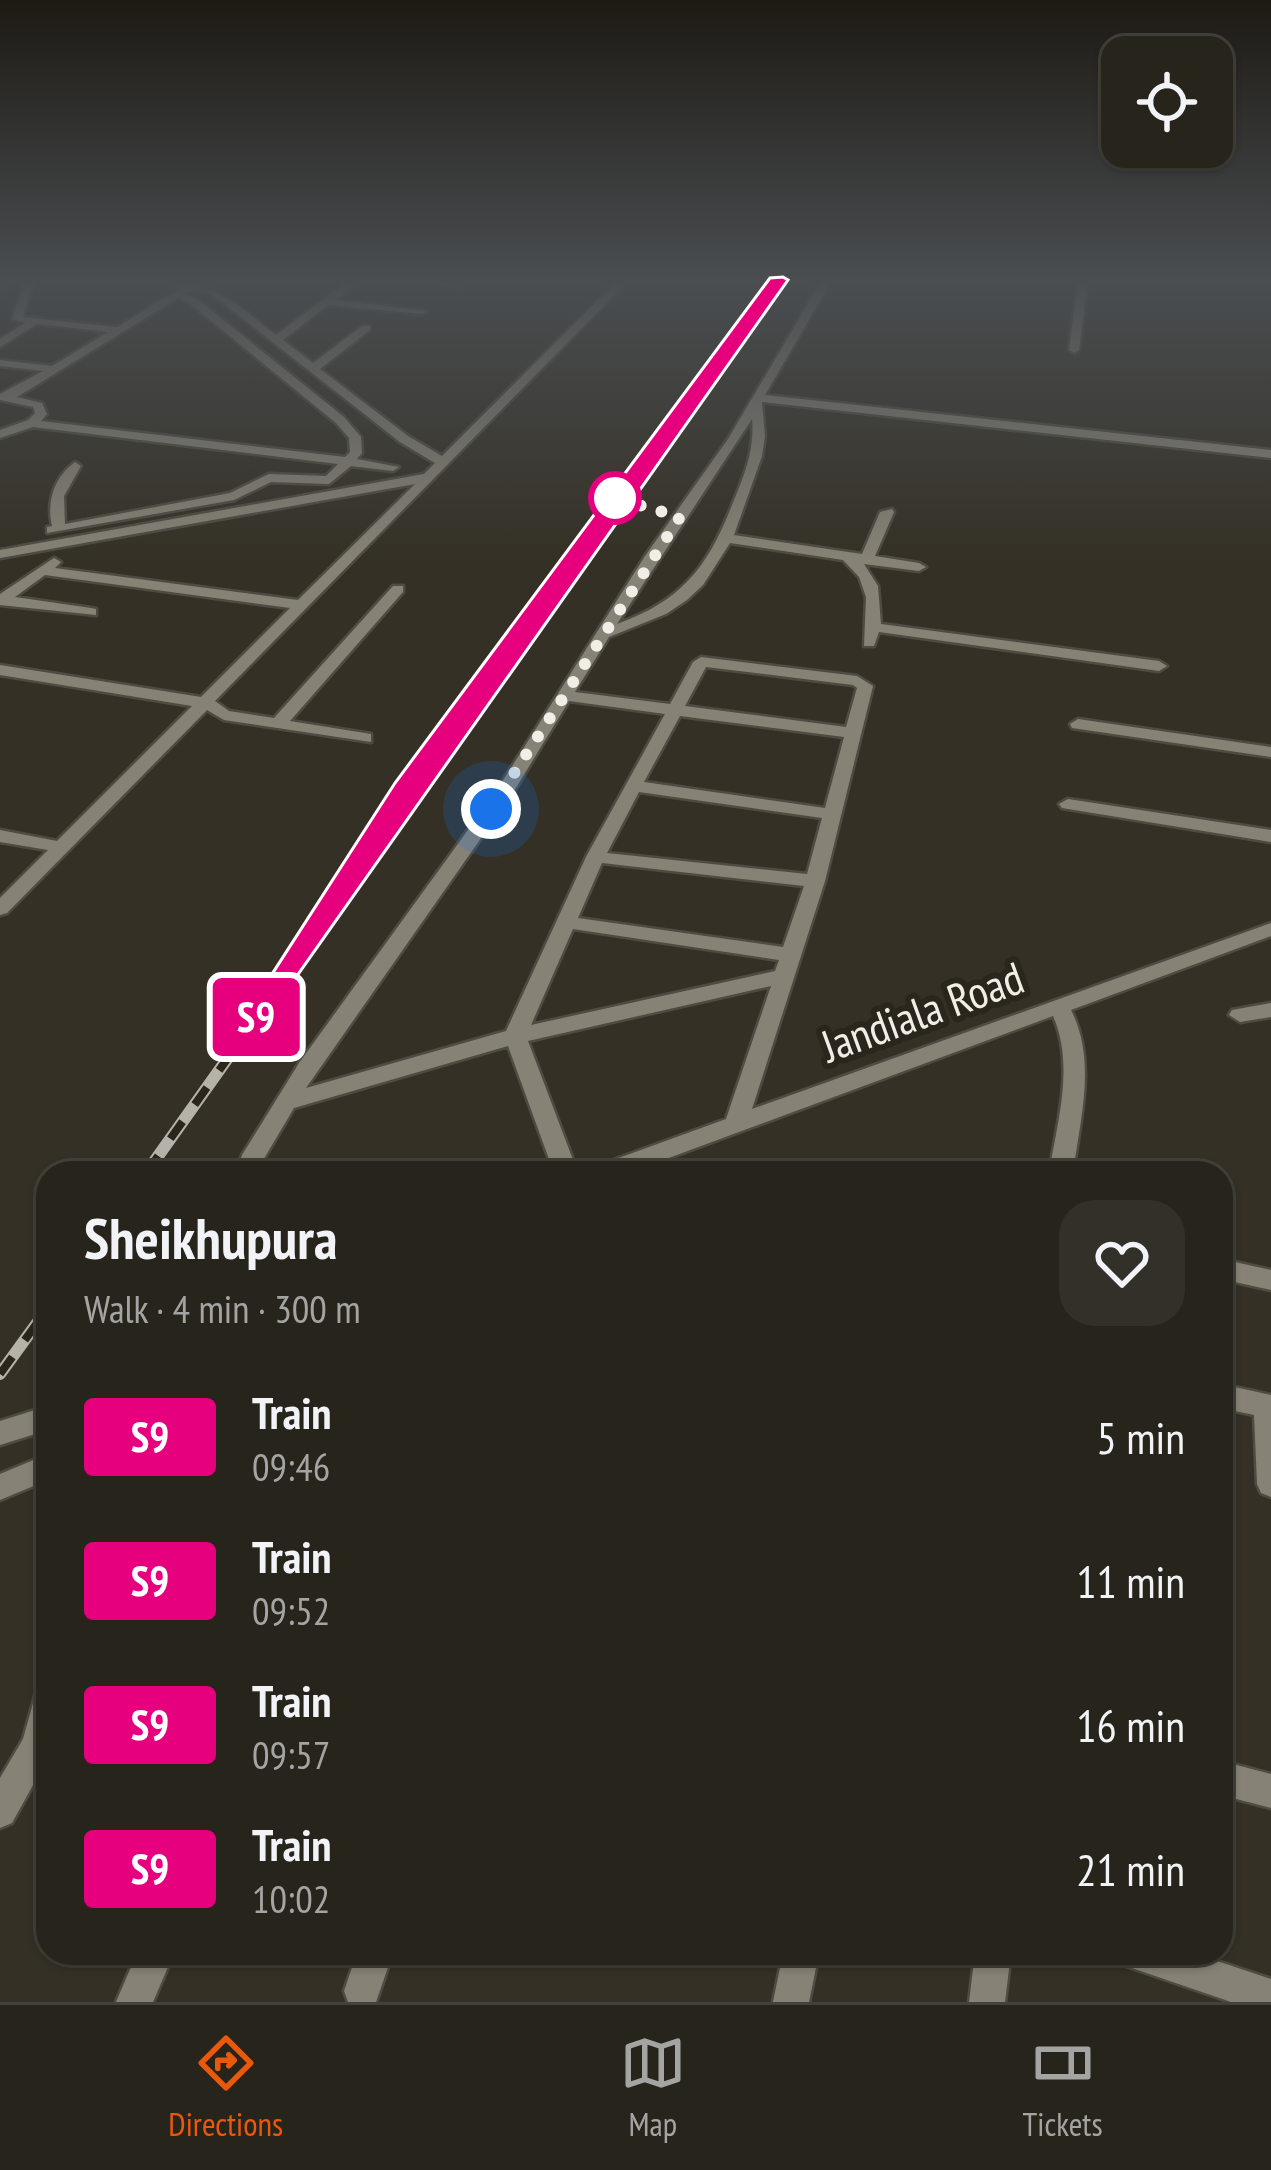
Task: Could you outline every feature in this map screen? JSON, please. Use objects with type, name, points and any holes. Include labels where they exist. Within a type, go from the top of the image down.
[{"type":"street","points":[[4,398],[46,373]]},
{"type":"street","points":[[50,545],[38,533],[235,496],[269,478],[328,479],[351,461],[358,446],[340,420],[283,373]]},
{"type":"street","points":[[317,373],[443,462]]},
{"type":"street","points":[[0,909],[531,373]]},
{"type":"street","points":[[250,1161],[566,696],[772,373]]},
{"type":"street","points":[[4,398],[38,405],[41,414],[32,423]]},
{"type":"street","points":[[756,401],[1271,454]]},
{"type":"street","points":[[604,634],[678,599],[719,559],[756,458],[761,423],[756,401]]},
{"type":"street","points":[[0,434],[32,423],[393,466]]},
{"type":"street","points":[[354,491],[393,466],[403,455],[404,439]]},
{"type":"street","points":[[60,529],[54,518],[56,500],[75,466]]},
{"type":"street","points":[[0,554],[428,477]]},
{"type":"street","points":[[857,559],[887,512]]},
{"type":"street","points":[[727,538],[919,567]]},
{"type":"street","points":[[2,600],[44,572],[76,541]]},
{"type":"street","points":[[857,559],[877,603],[871,635],[1159,666]]},
{"type":"street","points":[[44,572],[299,605]]},
{"type":"street","points":[[278,724],[398,589]]},
{"type":"street","points":[[2,600],[91,612]]},
{"type":"street","points":[[562,1161],[515,1036],[595,857],[700,662],[857,681],[865,686],[815,881],[736,1124]]},
{"type":"street","points":[[0,670],[207,703],[224,716],[364,739]]},
{"type":"street","points":[[566,696],[852,733]]},
{"type":"street","points":[[1078,724],[1271,752]]},
{"type":"street","points":[[632,786],[832,814]]},
{"type":"street","points":[[1068,803],[1271,836]]},
{"type":"street","points":[[0,836],[61,847]]},
{"type":"street","points":[[595,857],[815,881]]},
{"type":"street","points":[[564,922],[788,965]]},
{"type":"street","name":"Jandiala Road","points":[[635,1161],[1271,929]]},
{"type":"street","points":[[286,1102],[788,965]]},
{"type":"street","points":[[1059,1006],[1075,1035],[1062,1161]]},
{"type":"street","points":[[1240,1015],[1271,1010]]},
{"type":"street","points":[[1233,1272],[1271,1280]]},
{"type":"street","points":[[1233,1399],[1269,1407],[1271,1484]]},
{"type":"street","points":[[0,1433],[36,1422]]},
{"type":"street","points":[[5,1492],[36,1474]]},
{"type":"street","points":[[0,1811],[36,1748]]},
{"type":"street","points":[[1233,1781],[1271,1791]]},
{"type":"street","points":[[134,2002],[151,1965]]},
{"type":"street","points":[[362,1991],[371,1965]]},
{"type":"street","points":[[791,2002],[799,1965]]},
{"type":"street","points":[[987,2002],[992,1965]]},
{"type":"street","points":[[1176,1965],[1271,1996]]},
{"type":"railway","points":[[647,470],[716,373]]},
{"type":"railway","points":[[472,716],[649,467]]},
{"type":"railway","points":[[243,1037],[474,713]]},
{"type":"railway","points":[[155,1161],[245,1034]]},
{"type":"railway","points":[[0,1374],[36,1324]]},
{"type":"train","name":"S9","points":[[706,373],[402,787],[255,1019],[715,373]]},
{"type":"route","points":[[491,809],[680,517],[615,498]]}]
